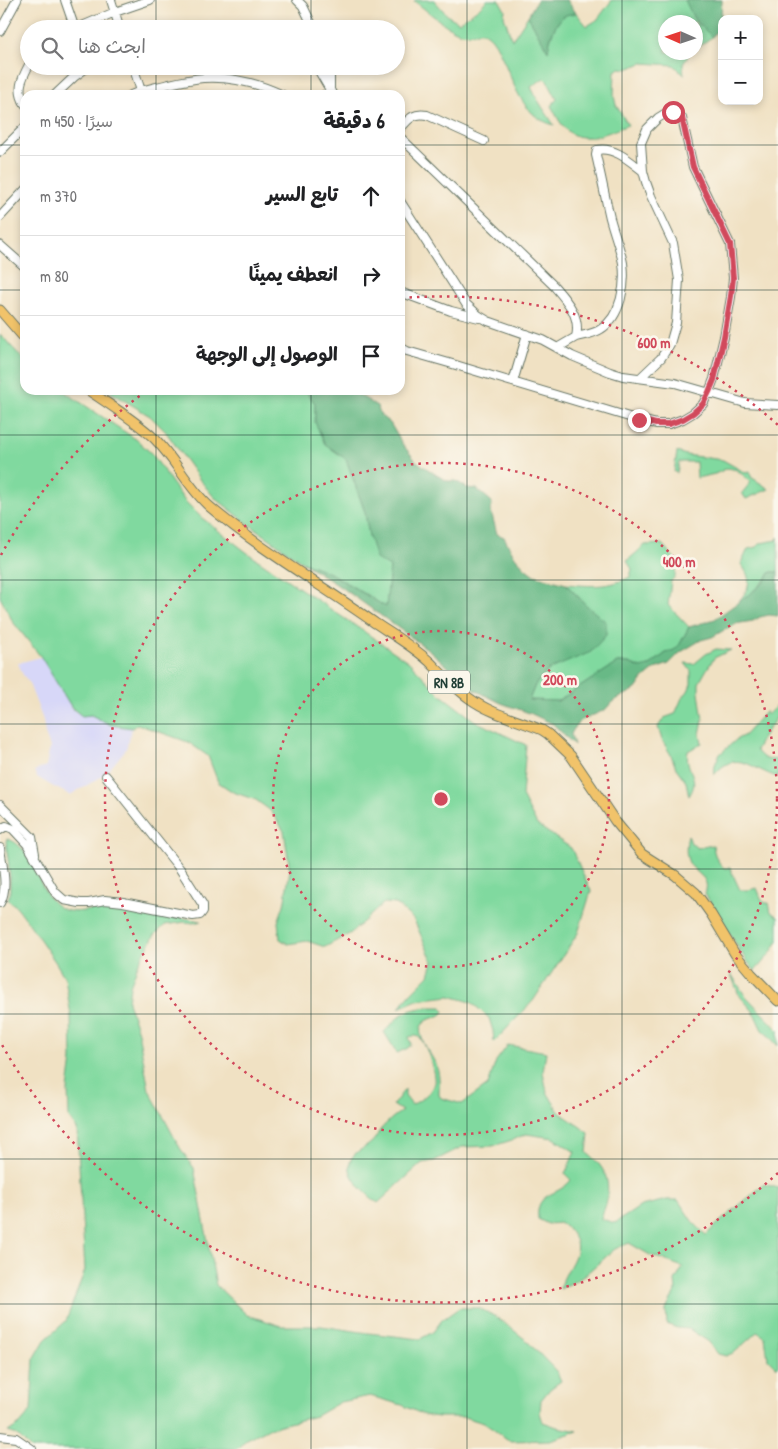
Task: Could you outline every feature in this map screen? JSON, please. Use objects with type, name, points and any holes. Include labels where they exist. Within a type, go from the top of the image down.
[{"type":"main road","points":[[0,310],[20,333]]},
{"type":"main road","name":"RN 8B","points":[[95,395],[154,438],[166,451],[198,496],[277,557],[420,654],[470,699],[494,712],[548,734],[571,756],[615,820],[642,854],[675,875],[696,893],[735,954],[750,973],[778,1001]]},
{"type":"street","points":[[0,31],[17,0]]},
{"type":"street","points":[[65,0],[72,20]]},
{"type":"street","points":[[111,0],[117,20]]},
{"type":"street","points":[[96,20],[150,0]]},
{"type":"street","points":[[296,0],[303,6],[310,20]]},
{"type":"street","points":[[20,90],[20,84],[24,75]]},
{"type":"street","points":[[60,90],[77,75]]},
{"type":"street","points":[[136,75],[141,90]]},
{"type":"street","points":[[320,75],[327,90]]},
{"type":"street","points":[[329,90],[330,75]]},
{"type":"street","points":[[146,90],[203,78],[220,78],[236,80],[271,90]]},
{"type":"street","points":[[405,350],[656,424],[677,422],[693,413],[703,404],[709,392],[724,337],[733,278],[730,244],[693,167],[682,118],[678,113],[666,113],[658,118],[647,129],[641,143],[644,171],[651,196],[673,243],[679,280],[676,323],[670,344],[661,358],[640,378]]},
{"type":"street","points":[[405,124],[413,116],[420,114],[484,141]]},
{"type":"street","points":[[0,152],[20,132]]},
{"type":"street","points":[[405,142],[559,292],[576,320],[578,327],[576,336]]},
{"type":"street","points":[[557,348],[576,336],[589,334],[601,329],[610,321],[620,301],[623,264],[603,190],[596,154],[597,150],[620,154],[644,171]]},
{"type":"street","points":[[0,216],[20,195]]},
{"type":"street","points":[[405,209],[466,304],[488,321]]},
{"type":"street","points":[[0,245],[20,263]]},
{"type":"street","points":[[405,294],[451,311],[527,334],[588,363],[623,376],[675,383],[745,403],[778,405]]},
{"type":"street","points":[[513,382],[527,334]]},
{"type":"street","points":[[0,830],[6,826],[13,829],[36,856],[55,892],[68,901],[89,903],[105,900],[123,902],[198,916],[202,913],[203,906],[180,869],[106,776]]},
{"type":"street","points":[[0,805],[32,837],[36,856]]},
{"type":"street","points":[[0,848],[4,880],[4,892],[0,902]]},
{"type":"street","points":[[0,1436],[16,1438],[32,1449]]},
{"type":"shaded area","points":[[41,657],[72,709],[82,716],[91,715],[111,725],[132,728],[126,749],[108,771],[70,795],[37,777],[34,771],[46,766],[50,747],[45,734],[43,720],[28,681],[18,663]]},
{"type":"green space","points":[[434,0],[448,16],[459,22],[478,9],[487,0],[499,0],[505,10],[504,16],[512,40],[528,16],[548,50],[555,27],[564,16],[575,13],[573,9],[587,26],[597,20],[612,0],[722,0],[721,15],[718,15],[718,30],[703,43],[703,15],[658,15],[658,60],[686,60],[683,64],[684,75],[674,65],[642,63],[615,71],[614,96],[616,105],[628,125],[603,134],[586,137],[570,133],[561,124],[551,106],[557,99],[544,78],[531,87],[554,125],[534,115],[520,98],[497,46],[489,36],[482,32],[467,34],[457,31],[414,1]]},
{"type":"green space","points":[[537,0],[567,0],[576,13],[564,16],[557,23],[548,51],[528,16]]},
{"type":"green space","points":[[685,0],[722,0],[721,15],[718,15],[718,30],[712,37],[703,28],[703,15],[692,15]]},
{"type":"green space","points":[[0,334],[20,356],[20,395],[70,395],[137,440],[152,454],[184,500],[202,518],[249,554],[409,662],[441,695],[475,721],[526,745],[522,796],[537,825],[571,848],[591,891],[578,933],[533,1001],[494,1042],[489,1018],[471,1002],[450,996],[417,1000],[399,1008],[429,975],[433,962],[414,920],[396,904],[384,903],[351,933],[325,947],[307,941],[288,944],[280,939],[278,922],[284,905],[290,870],[284,831],[271,811],[256,800],[233,792],[218,782],[208,756],[188,742],[137,724],[132,728],[111,725],[91,715],[82,716],[72,708],[41,657],[13,622],[0,597]]},
{"type":"green space","points":[[115,395],[309,395],[315,403],[315,422],[325,444],[346,459],[365,512],[369,536],[390,567],[386,608],[330,573],[301,561],[214,497],[166,432],[150,416]]},
{"type":"green space","points":[[309,395],[360,395],[377,406],[381,416],[390,423],[403,445],[416,461],[447,481],[456,481],[467,488],[477,489],[492,502],[491,511],[497,534],[504,537],[515,557],[525,568],[534,575],[566,584],[606,622],[606,635],[591,652],[548,670],[535,685],[529,700],[558,701],[617,663],[629,663],[641,668],[649,666],[666,653],[674,650],[680,644],[689,627],[715,619],[763,583],[771,572],[778,572],[778,616],[769,615],[753,621],[735,624],[681,652],[669,664],[655,669],[643,679],[636,689],[612,702],[605,710],[582,720],[571,734],[574,745],[553,724],[501,703],[473,689],[429,650],[301,561],[330,573],[386,607],[390,567],[376,559],[369,536],[365,512],[346,459],[325,444],[315,422],[315,403]]},
{"type":"green space","points":[[677,452],[723,460],[746,473],[750,472],[751,477],[769,489],[746,499],[742,493],[751,482],[737,470],[728,468],[715,474],[697,478],[696,462],[679,462],[677,473],[674,472]]},
{"type":"green space","points":[[778,537],[778,572],[771,572],[756,588],[739,601],[749,583],[747,574],[741,564],[748,549],[757,547],[761,543],[777,540]]},
{"type":"green space","points":[[662,544],[676,560],[675,577],[671,581],[668,605],[689,627],[680,644],[649,666],[641,668],[629,663],[617,663],[558,701],[529,700],[535,685],[549,670],[566,662],[605,622],[566,584],[599,585],[622,581],[630,577],[632,569],[627,561],[645,545]]},
{"type":"green space","points":[[716,649],[731,650],[714,658],[699,683],[703,720],[700,734],[702,743],[688,751],[688,764],[694,784],[689,796],[686,782],[676,768],[662,740],[658,727],[664,718],[675,714],[691,684],[691,671],[685,663],[694,664],[706,654]]},
{"type":"green space","points":[[778,704],[778,716],[756,750],[766,759],[778,759],[778,777],[738,761],[722,767],[714,775],[719,755],[737,739],[745,735],[766,711],[767,715]]},
{"type":"green space","points":[[688,835],[691,843],[697,848],[713,845],[718,860],[724,868],[730,868],[740,890],[757,888],[765,903],[769,903],[771,912],[778,917],[778,941],[770,954],[755,971],[746,960],[705,894],[706,885],[704,879],[689,863],[686,851]]},
{"type":"green space","points":[[7,839],[23,849],[44,889],[61,909],[80,911],[116,908],[201,921],[165,925],[154,936],[138,964],[130,986],[128,1002],[138,1032],[149,1090],[180,1148],[194,1168],[216,1285],[247,1315],[282,1326],[321,1326],[420,1339],[433,1332],[442,1320],[459,1308],[478,1308],[498,1318],[526,1340],[557,1372],[561,1381],[550,1389],[541,1400],[540,1413],[543,1422],[578,1431],[550,1440],[510,1441],[484,1423],[464,1417],[424,1415],[402,1405],[370,1396],[340,1402],[316,1416],[269,1428],[247,1439],[237,1449],[31,1449],[17,1435],[8,1432],[20,1424],[31,1411],[34,1359],[45,1340],[66,1321],[85,1270],[77,1129],[69,1118],[68,1090],[72,1059],[71,1016],[65,978],[26,919],[17,907],[8,900],[10,877]]},
{"type":"green space","points":[[730,972],[744,994],[778,1030],[778,1046],[762,1030],[753,1011],[739,995]]},
{"type":"green space","points":[[428,1007],[442,1007],[444,1012],[424,1023],[421,1027],[422,1038],[437,1068],[439,1095],[441,1098],[462,1104],[488,1085],[496,1061],[508,1045],[546,1052],[543,1072],[547,1092],[559,1112],[589,1133],[587,1153],[602,1168],[608,1185],[607,1200],[601,1219],[615,1223],[641,1206],[667,1200],[678,1200],[692,1221],[706,1235],[764,1184],[778,1188],[778,1367],[768,1359],[765,1337],[757,1332],[735,1352],[726,1356],[718,1354],[709,1342],[689,1329],[677,1328],[667,1324],[666,1310],[676,1290],[675,1281],[683,1267],[650,1255],[629,1243],[615,1249],[581,1278],[560,1289],[575,1255],[577,1248],[575,1240],[561,1223],[548,1224],[538,1219],[538,1210],[540,1203],[548,1195],[560,1189],[571,1180],[565,1174],[575,1152],[554,1138],[526,1134],[493,1146],[462,1147],[434,1161],[422,1163],[378,1203],[360,1187],[351,1174],[350,1167],[351,1160],[356,1153],[372,1142],[381,1129],[402,1111],[393,1105],[405,1089],[405,1096],[412,1105],[422,1099],[433,1087],[434,1073],[425,1046],[420,1038],[416,1036],[409,1037],[411,1044],[408,1048],[397,1053],[384,1032],[403,1014]]},
{"type":"route","points":[[639,420],[656,424],[677,422],[693,413],[703,404],[714,380],[724,337],[733,278],[730,244],[693,167],[682,118],[678,113],[673,112]]}]
